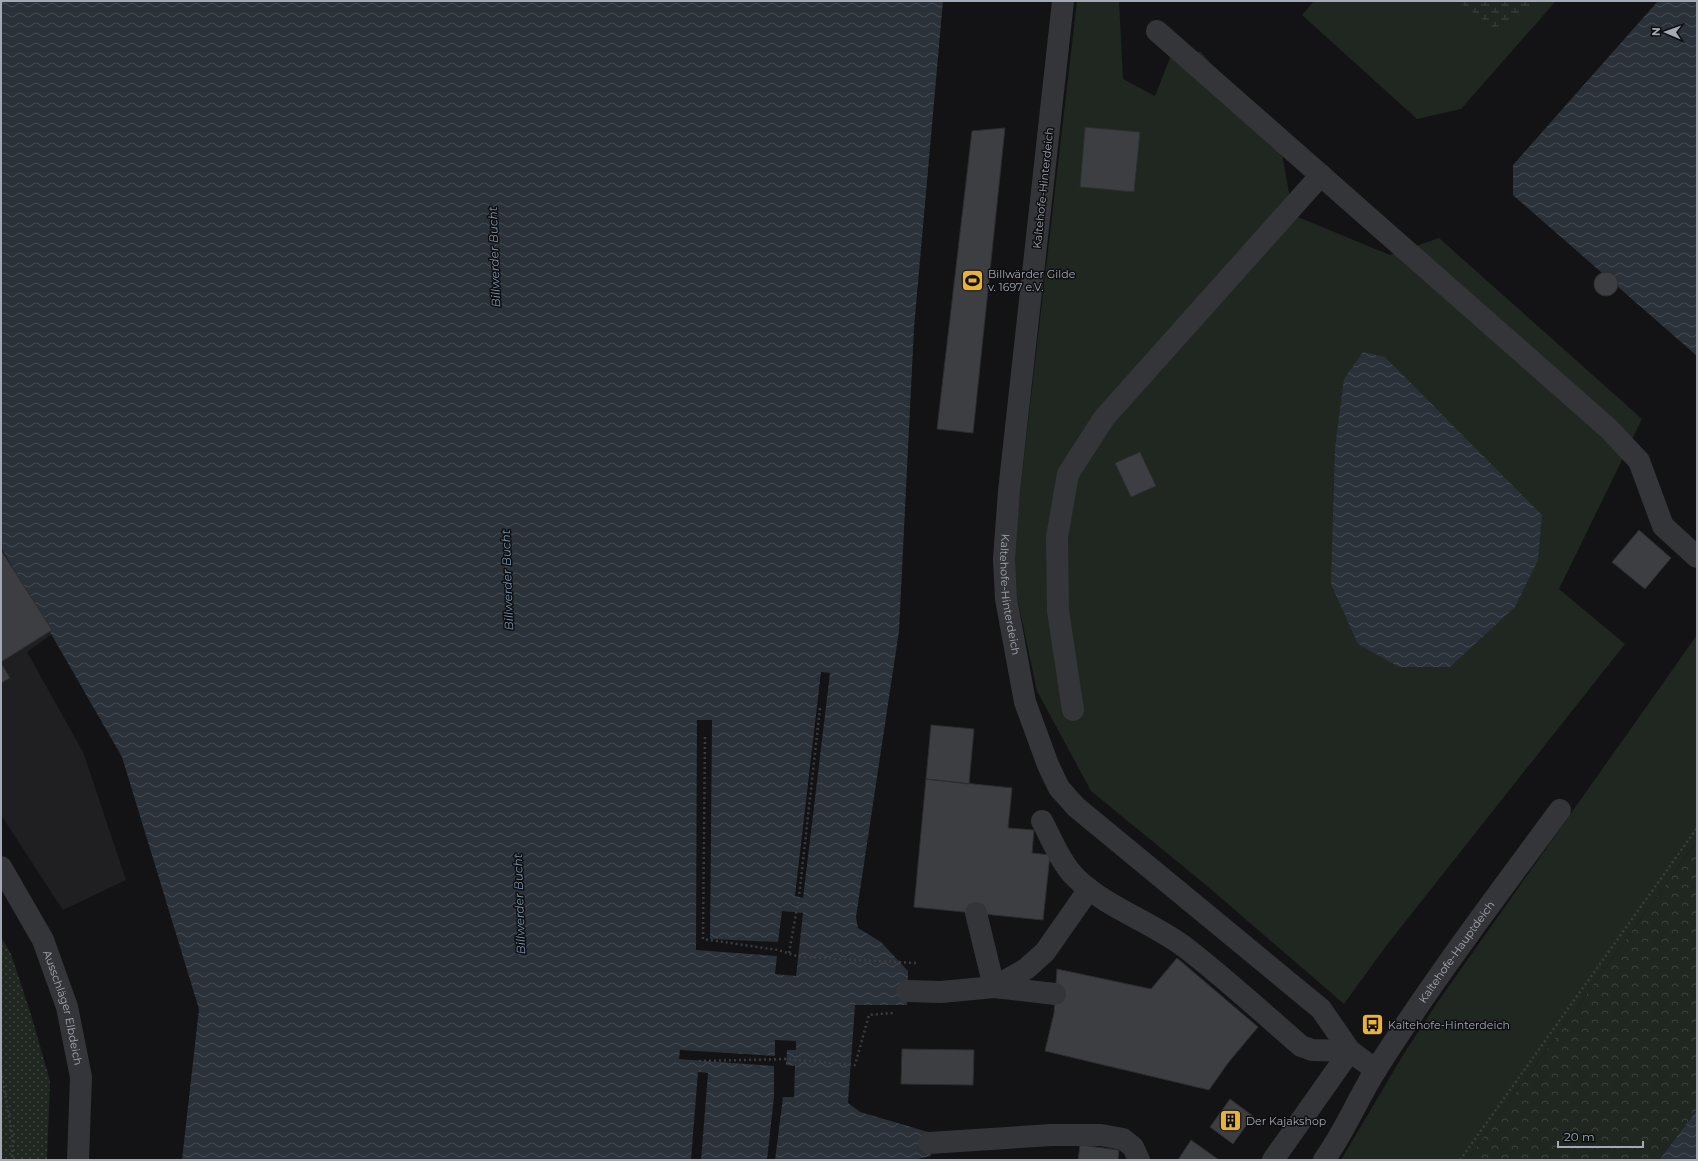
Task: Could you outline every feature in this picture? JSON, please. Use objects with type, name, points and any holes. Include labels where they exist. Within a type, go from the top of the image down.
[{"type":"street","name":"Kaltehofe-Hinterdeich","points":[[1063,1],[1010,483],[1004,559],[1006,599],[1025,702],[1048,765],[1059,788],[1076,807],[1321,1009],[1350,1052],[1376,1070]]},
{"type":"street","points":[[1157,31],[1609,428],[1639,460],[1663,526],[1697,557]]},
{"type":"street","points":[[1073,710],[1058,611],[1057,537],[1068,474],[1104,418],[1321,175]]},
{"type":"street","name":"Kaltehofe-Hauptdeich","points":[[1324,1160],[1336,1144],[1376,1070],[1453,954],[1560,810]]},
{"type":"street","points":[[1042,821],[1064,864],[1075,878],[1089,889],[1115,906],[1149,923],[1185,948],[1301,1046],[1312,1050],[1350,1052]]},
{"type":"street","name":"Ausschläger Elbdeich","points":[[1,867],[43,940],[67,1007],[81,1077],[78,1160]]},
{"type":"street","points":[[994,987],[1026,969],[1045,952],[1089,889]]},
{"type":"street","points":[[976,913],[994,987]]},
{"type":"street","points":[[907,991],[941,992],[994,987],[1055,994]]},
{"type":"street","points":[[1273,1160],[1350,1052]]},
{"type":"street","points":[[929,1143],[1051,1135],[1101,1135],[1123,1139],[1134,1147],[1139,1160]]},
{"type":"path","points":[[789,953],[799,897],[820,708]]},
{"type":"path","points":[[705,737],[703,939],[800,956],[918,964]]},
{"type":"path","points":[[1460,1160],[1697,828]]},
{"type":"path","points":[[700,1072],[700,1061],[786,1059],[855,1065],[869,1015],[899,1013]]},
{"type":"path","points":[[1,1071],[13,1139],[12,1160]]},
{"type":"shaded area","points":[[1,547],[52,634],[27,652],[83,752],[126,880],[63,910],[1,815]]},
{"type":"green space","points":[[1077,1],[1119,1],[1123,79],[1155,96],[1173,50],[1201,52],[1281,148],[1293,215],[1390,255],[1439,238],[1642,419],[1559,589],[1625,644],[1386,946],[1344,1004],[1206,885],[1091,791],[1037,691],[1011,569]]},
{"type":"green space","points":[[1314,1],[1556,1],[1461,109],[1417,119],[1302,15]]},
{"type":"green space","points":[[1458,1],[1536,1],[1534,5],[1495,29]]},
{"type":"green space","points":[[1697,635],[1697,841],[1467,1160],[1341,1160],[1403,1055],[1437,1003]]},
{"type":"green space","points":[[1697,841],[1697,1110],[1659,1160],[1467,1160]]},
{"type":"green space","points":[[1,937],[11,954],[32,1018],[50,1081],[47,1160],[1,1160]]},
{"type":"water","name":"Billwerder Bucht","points":[[1,1],[943,1],[914,328],[899,631],[856,917],[858,928],[881,942],[908,971],[907,1005],[855,1005],[848,1103],[860,1112],[928,1132],[931,1156],[913,1160],[182,1160],[199,1009],[122,757],[1,547]]},
{"type":"water","points":[[1658,1],[1697,1],[1697,356],[1513,195],[1513,165]]},
{"type":"water","points":[[1363,352],[1385,357],[1542,515],[1538,560],[1515,607],[1450,667],[1399,667],[1358,644],[1331,584],[1335,448],[1344,379]]},
{"type":"water","points":[[1697,1110],[1697,1160],[1659,1160]]},
{"type":"pier","points":[[821,672],[830,673],[803,898],[795,896]]},
{"type":"pier","points":[[697,720],[712,720],[710,939],[778,942],[782,911],[803,913],[796,976],[775,974],[777,956],[696,950]]},
{"type":"pier","points":[[775,1040],[796,1041],[796,1050],[787,1050],[786,1065],[795,1066],[794,1097],[783,1097],[775,1160],[767,1160],[774,1097],[774,1066],[679,1059],[680,1050],[775,1056]]},
{"type":"pier","points":[[698,1072],[708,1073],[701,1160],[691,1160]]},
{"type":"building","points":[[1085,127],[1140,132],[1134,192],[1080,187]]},
{"type":"building","name":"Billwärder Gilde v. 1697 e.V.","points":[[1005,128],[973,433],[937,429],[972,131]]},
{"type":"building","points":[[1606,272],[1611,273],[1617,279],[1617,289],[1611,295],[1606,296],[1601,295],[1595,289],[1594,284],[1595,279],[1601,273]]},
{"type":"building","points":[[1140,452],[1156,486],[1131,497],[1115,463]]},
{"type":"building","points":[[1639,530],[1671,558],[1645,589],[1612,562]]},
{"type":"building","points":[[1,550],[52,630],[1,662]]},
{"type":"building","points":[[1,663],[10,678],[1,683]]},
{"type":"building","points":[[931,725],[974,729],[969,784],[926,779]]},
{"type":"building","points":[[926,779],[1012,788],[1008,828],[1034,830],[1032,853],[1050,855],[1043,920],[914,907]]},
{"type":"building","points":[[1177,958],[1258,1027],[1228,1063],[1209,1090],[1045,1051],[1054,1013],[1057,969],[1151,989]]},
{"type":"building","points":[[902,1049],[974,1050],[973,1085],[901,1084]]},
{"type":"building","name":"Der Kajakshop","points":[[1230,1099],[1253,1116],[1233,1144],[1210,1127]]},
{"type":"building","points":[[1191,1140],[1219,1160],[1178,1160]]},
{"type":"building","points":[[1080,1145],[1119,1150],[1118,1160],[1078,1160]]},
{"type":"place","name":"Billwärder Gilde v. 1697 e.V.","points":[[972,280]]},
{"type":"place","name":"Kaltehofe-Hinterdeich","points":[[1373,1025]]},
{"type":"place","name":"Der Kajakshop","points":[[1231,1121]]}]
